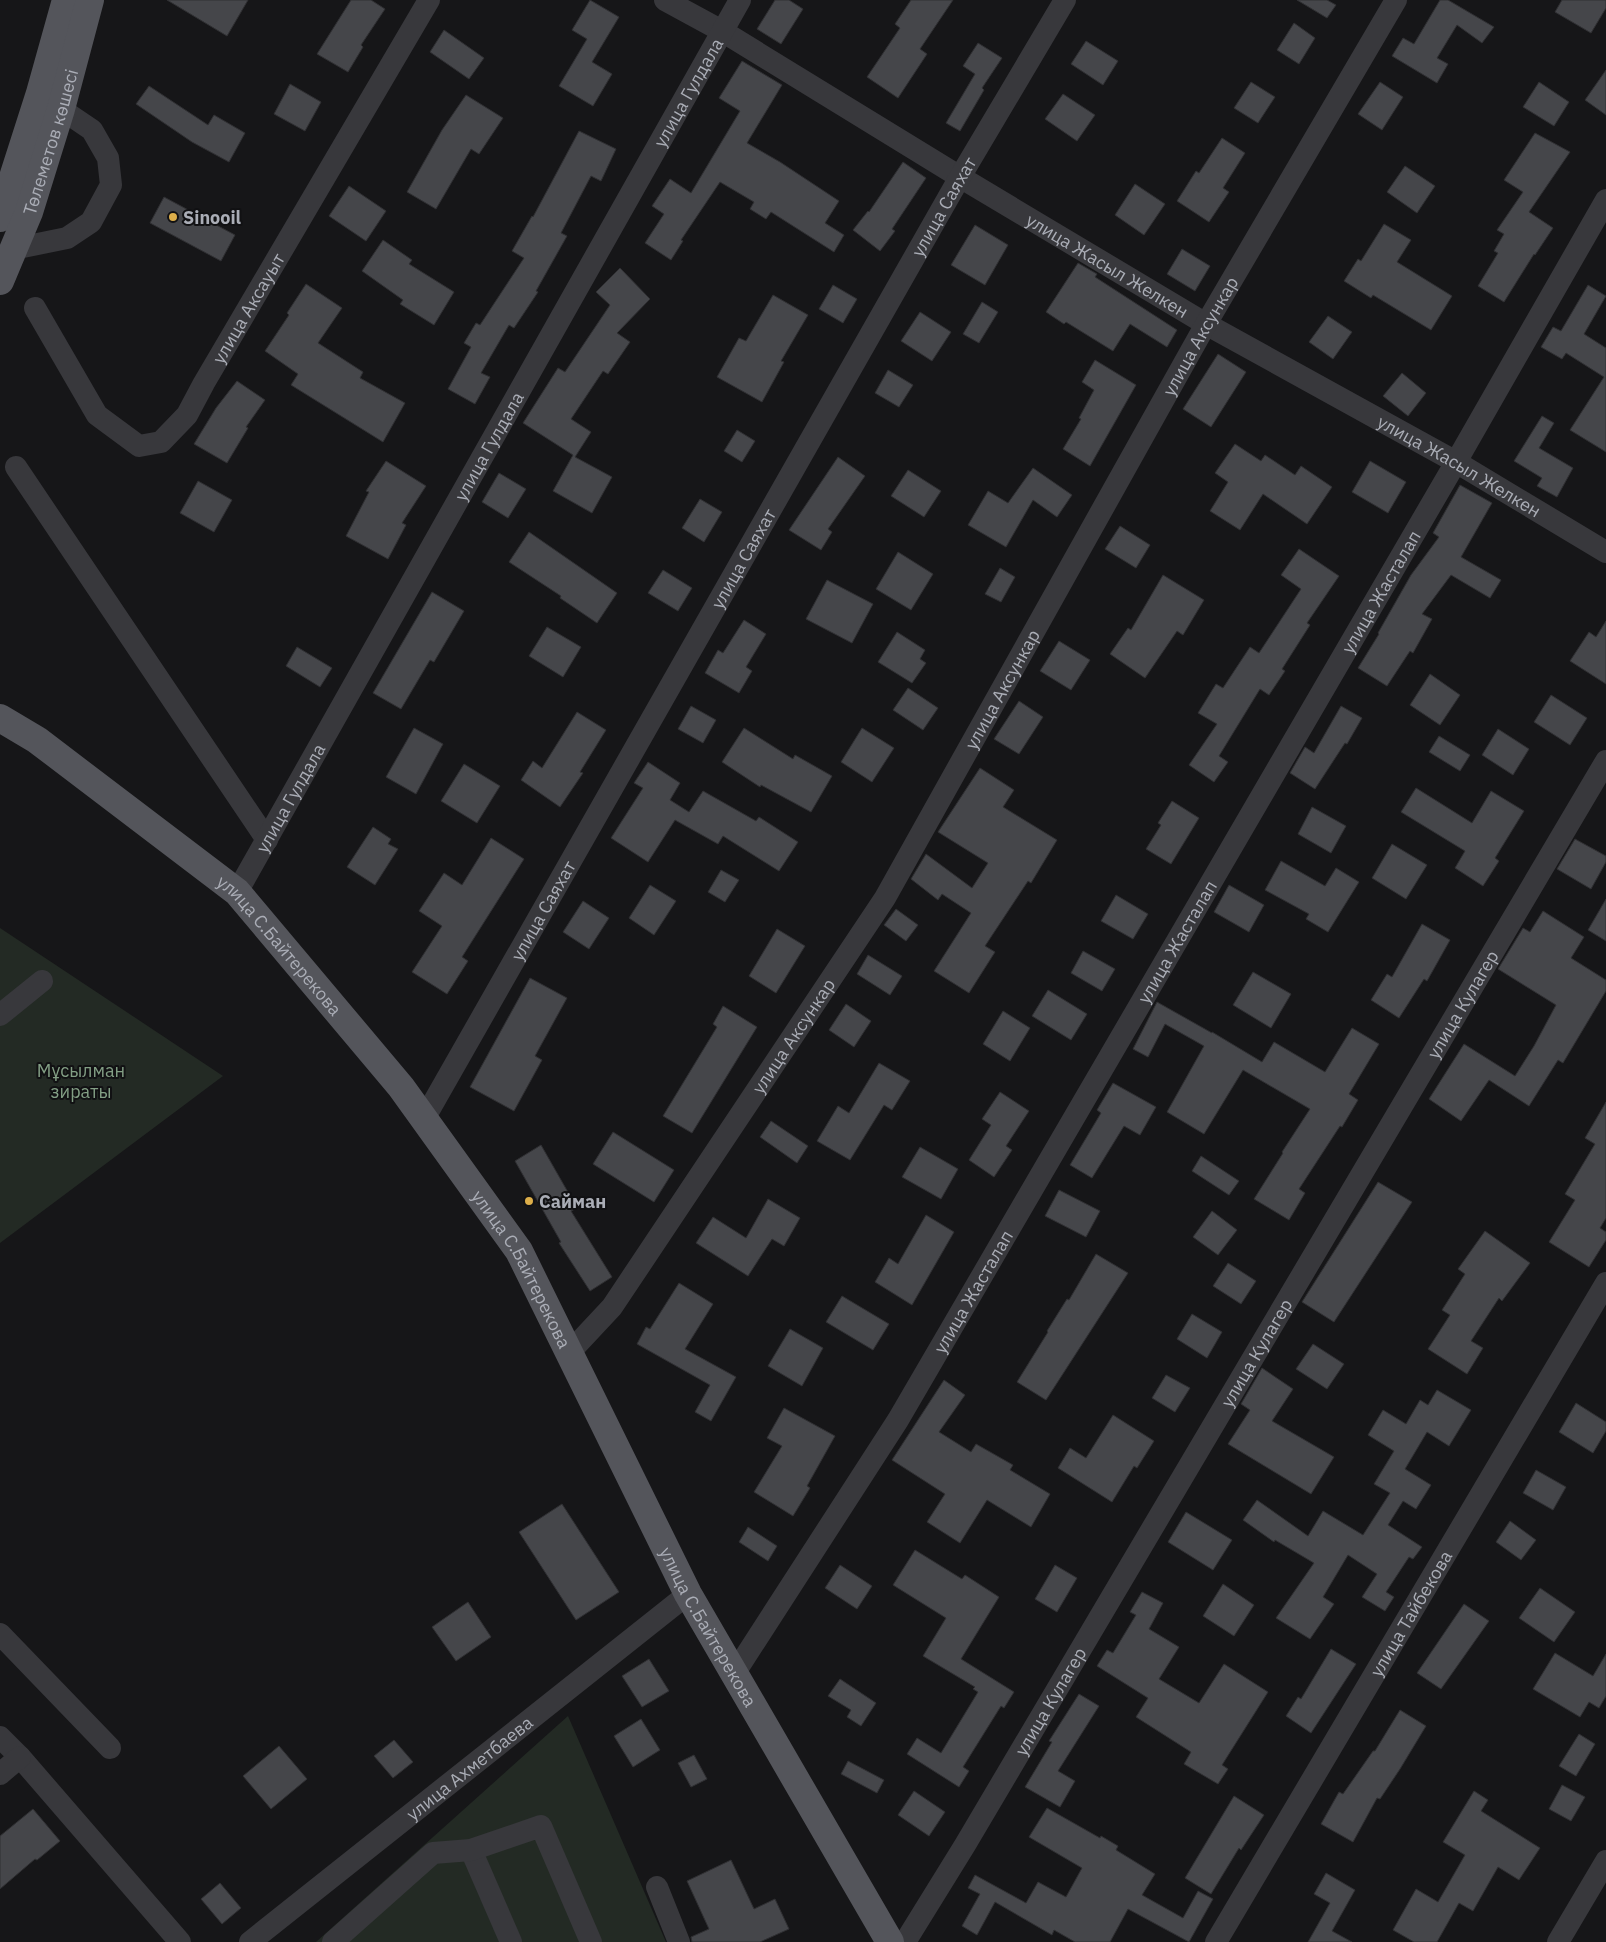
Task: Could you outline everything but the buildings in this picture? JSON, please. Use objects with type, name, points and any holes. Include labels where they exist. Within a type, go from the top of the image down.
[{"type":"main road","name":"Төлеметов көшесі","points":[[0,218],[40,93],[66,0]]},
{"type":"main road","name":"Төлеметов көшесі","points":[[0,281],[29,212],[61,109],[90,0]]},
{"type":"main road","name":"улица С.Байтерекова","points":[[0,718],[37,740],[237,892],[402,1087],[519,1251],[688,1594],[890,1942]]},
{"type":"street","name":"улица Аксауыт","points":[[35,308],[97,415],[139,446],[161,442],[187,416],[204,383],[429,0]]},
{"type":"street","name":"улица Жасыл Желкен","points":[[665,0],[722,31],[960,177],[1206,324],[1456,462],[1606,552]]},
{"type":"street","name":"улица Гулдала","points":[[237,892],[740,0]]},
{"type":"street","name":"улица Саяхат","points":[[424,1119],[960,177],[1065,0]]},
{"type":"street","name":"улица Аксункар","points":[[570,1353],[612,1307],[886,898],[1206,324],[1396,0]]},
{"type":"street","points":[[14,249],[67,238],[91,222],[111,185],[108,158],[92,130],[61,109]]},
{"type":"street","name":"улица Жасталап","points":[[734,1674],[898,1420],[1456,462],[1606,200]]},
{"type":"street","points":[[16,467],[267,840]]},
{"type":"street","name":"улица Кулагер","points":[[905,1942],[975,1827],[1606,760]]},
{"type":"street","points":[[0,1015],[42,981]]},
{"type":"street","name":"улица Тайбекова","points":[[1216,1942],[1606,1283]]},
{"type":"street","name":"улица Ахметбаева","points":[[250,1942],[688,1594]]},
{"type":"street","points":[[0,1634],[110,1748]]},
{"type":"street","points":[[0,1737],[20,1757],[180,1942]]},
{"type":"street","points":[[0,1774],[20,1757]]},
{"type":"street","points":[[333,1942],[433,1853],[471,1850],[541,1826],[591,1942]]},
{"type":"street","points":[[471,1850],[511,1942]]},
{"type":"street","points":[[1558,1942],[1606,1861]]},
{"type":"street","points":[[656,1886],[679,1942]]},
{"type":"green space","name":"Мұсылман зираты","points":[[0,928],[223,1076],[0,1243]]},
{"type":"green space","points":[[568,1716],[666,1942],[316,1942]]},
{"type":"place","name":"Sinooil","points":[[173,217]]},
{"type":"place","name":"Сайман","points":[[529,1201]]}]
